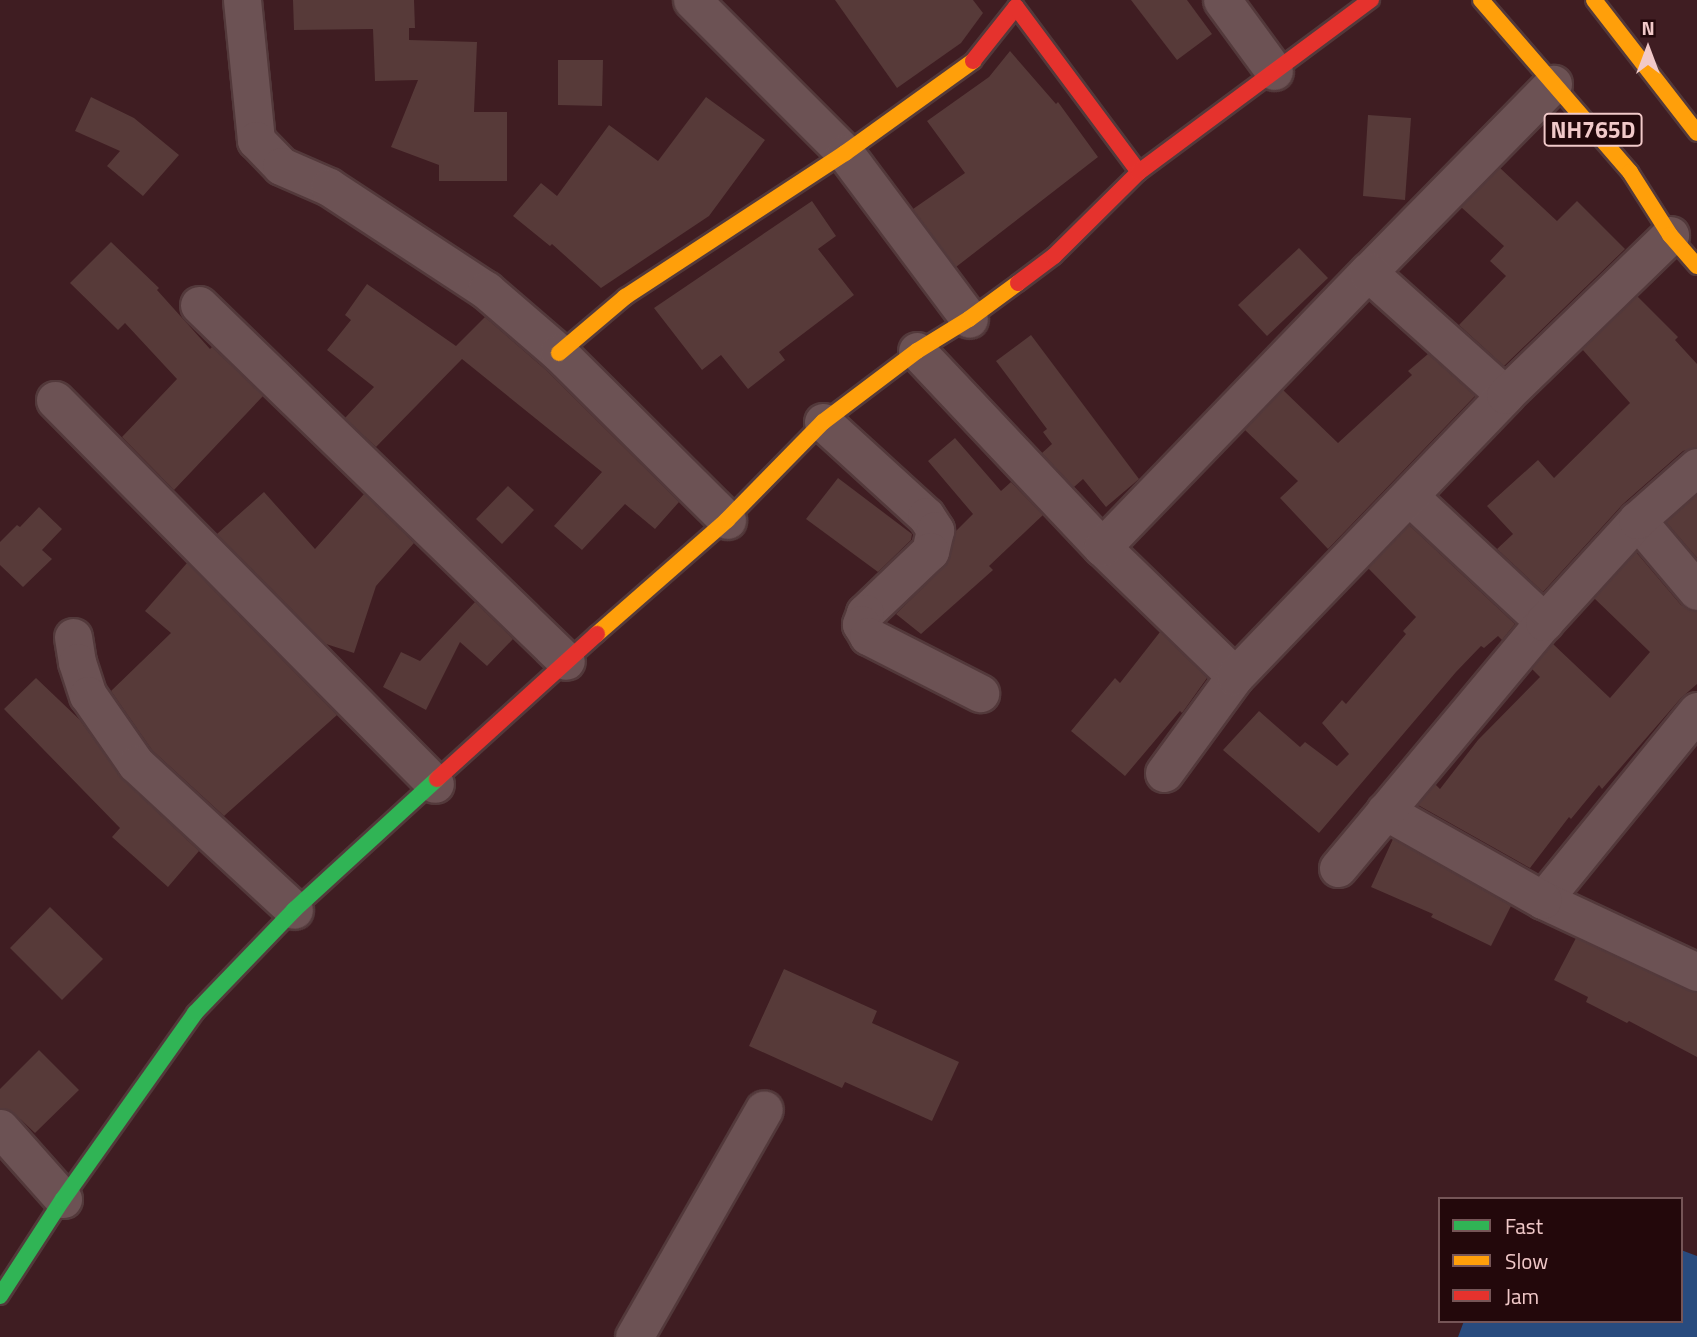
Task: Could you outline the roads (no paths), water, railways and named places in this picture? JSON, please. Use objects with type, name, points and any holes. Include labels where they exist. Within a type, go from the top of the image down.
[{"type":"main road","points":[[0,1296],[63,1199],[195,1013],[294,910],[566,662],[727,520],[823,422],[917,351],[970,319],[1054,256],[1139,172],[1371,0]]},
{"type":"main road","name":"NH765D","points":[[1481,0],[1630,172],[1670,235],[1697,266]]},
{"type":"main road","name":"NH765D","points":[[1594,0],[1697,132]]},
{"type":"main road","points":[[559,353],[625,297],[845,153],[976,59],[1016,7],[1025,15],[1139,172]]},
{"type":"street","points":[[242,0],[256,140],[281,166],[329,187],[486,290],[559,353],[727,520]]},
{"type":"street","points":[[692,0],[845,153],[970,319]]},
{"type":"street","points":[[1222,0],[1274,71]]},
{"type":"street","points":[[1102,547],[1553,84]]},
{"type":"street","points":[[1164,773],[1235,676],[1505,395],[1670,235]]},
{"type":"street","points":[[1368,272],[1505,395]]},
{"type":"street","points":[[198,305],[566,662]]},
{"type":"street","points":[[917,351],[1102,547],[1235,676]]},
{"type":"street","points":[[55,400],[435,784]]},
{"type":"street","points":[[823,422],[926,516],[935,530],[930,551],[865,613],[861,624],[868,636],[980,693]]},
{"type":"street","points":[[1338,868],[1544,622],[1637,520],[1697,467]]},
{"type":"street","points":[[1409,496],[1544,622]]},
{"type":"street","points":[[1637,520],[1697,591]]},
{"type":"street","points":[[74,637],[76,662],[88,695],[136,764],[294,910]]},
{"type":"street","points":[[1543,900],[1697,711]]},
{"type":"street","points":[[1385,811],[1543,900],[1697,972]]},
{"type":"street","points":[[634,1337],[764,1109]]},
{"type":"street","points":[[0,1128],[63,1199]]},
{"type":"water","points":[[1683,1251],[1697,1256],[1697,1337],[1458,1337],[1463,1323],[1683,1323]]}]
